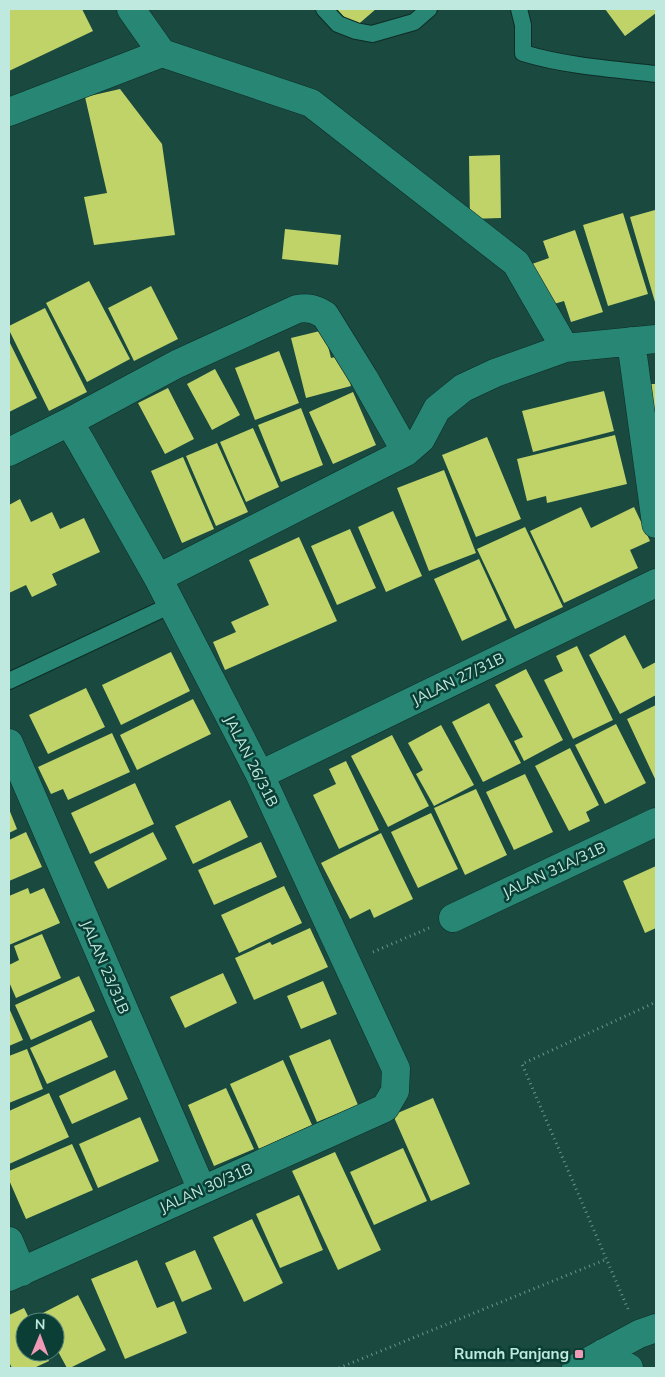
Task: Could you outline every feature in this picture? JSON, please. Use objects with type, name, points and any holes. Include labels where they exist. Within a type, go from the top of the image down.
[{"type":"street","points":[[131,9],[162,53],[311,103],[516,263],[565,348]]},
{"type":"street","points":[[9,112],[162,53]]},
{"type":"street","points":[[9,452],[75,432],[177,364],[296,309],[306,307],[325,315],[364,378],[406,452]]},
{"type":"street","points":[[158,578],[406,452],[421,439],[437,409],[463,388],[495,373],[565,348],[643,340],[656,524]]},
{"type":"street","name":"JALAN 26/31B","points":[[75,432],[158,578],[260,775],[396,1069],[395,1090]]},
{"type":"street","name":"JALAN 27/31B","points":[[260,775],[656,582]]},
{"type":"street","name":"JALAN 23/31B","points":[[9,743],[202,1190]]},
{"type":"street","name":"JALAN 31A/31B","points":[[453,918],[656,822]]},
{"type":"street","name":"JALAN 30/31B","points":[[15,1275],[385,1108],[395,1090]]},
{"type":"street","points":[[9,1241],[15,1275]]},
{"type":"street","points":[[576,1368],[648,1331]]},
{"type":"street","points":[[603,1353],[629,1368]]},
{"type":"lane","points":[[324,9],[338,24],[356,31],[372,34],[414,22],[429,9]]},
{"type":"lane","points":[[519,9],[523,25],[523,54],[582,66],[656,74]]},
{"type":"lane","points":[[9,681],[171,605]]},
{"type":"path","points":[[347,963],[453,918]]},
{"type":"path","points":[[648,1331],[607,1259],[522,1064],[656,1002]]},
{"type":"path","points":[[339,1368],[607,1259]]},
{"type":"building","points":[[9,9],[82,9],[93,31],[9,71]]},
{"type":"building","points":[[337,9],[376,9],[354,28]]},
{"type":"building","points":[[605,9],[656,9],[656,13],[625,36]]},
{"type":"building","points":[[120,89],[162,144],[175,235],[94,245],[84,197],[107,193],[85,97]]},
{"type":"building","points":[[500,155],[501,218],[470,219],[469,156]]},
{"type":"building","points":[[655,210],[656,301],[655,302],[630,217]]},
{"type":"building","points":[[623,213],[648,294],[608,306],[583,225]]},
{"type":"building","points":[[285,229],[341,235],[338,265],[282,259]]},
{"type":"building","points":[[575,230],[603,312],[571,322],[564,301],[547,306],[532,264],[549,258],[543,241]]},
{"type":"building","points":[[89,281],[130,359],[87,382],[46,303]]},
{"type":"building","points":[[151,286],[178,339],[134,361],[108,308]]},
{"type":"building","points":[[45,308],[87,392],[49,411],[9,330],[9,326]]},
{"type":"building","points":[[324,330],[331,358],[343,355],[351,386],[306,398],[291,338]]},
{"type":"building","points":[[9,341],[37,398],[9,412]]},
{"type":"building","points":[[279,351],[299,403],[255,420],[235,368]]},
{"type":"building","points":[[215,369],[240,415],[212,430],[187,384]]},
{"type":"building","points":[[646,384],[656,384],[656,424],[652,424]]},
{"type":"building","points":[[168,388],[194,439],[165,454],[138,403]]},
{"type":"building","points":[[604,391],[614,431],[533,452],[522,411]]},
{"type":"building","points":[[353,392],[376,445],[333,464],[309,412]]},
{"type":"building","points":[[301,408],[323,465],[281,482],[258,425]]},
{"type":"building","points":[[253,428],[279,487],[246,502],[220,442]]},
{"type":"building","points":[[615,435],[627,484],[547,503],[546,496],[527,501],[517,459]]},
{"type":"building","points":[[487,437],[521,519],[476,537],[442,455]]},
{"type":"building","points":[[217,443],[248,512],[216,526],[186,456]]},
{"type":"building","points":[[183,457],[214,529],[182,543],[151,471]]},
{"type":"building","points":[[444,470],[476,553],[429,571],[397,488]]},
{"type":"building","points":[[20,499],[31,522],[52,512],[60,529],[84,518],[100,552],[52,574],[57,585],[32,597],[26,585],[9,593],[9,505]]},
{"type":"building","points":[[581,507],[591,528],[634,507],[650,541],[630,550],[638,568],[564,603],[530,531]]},
{"type":"building","points":[[393,511],[422,576],[386,592],[358,527]]},
{"type":"building","points":[[525,527],[563,607],[515,629],[477,549]]},
{"type":"building","points":[[350,529],[376,588],[337,605],[311,546]]},
{"type":"building","points":[[299,537],[337,621],[225,670],[213,642],[236,632],[231,622],[269,605],[249,560]]},
{"type":"building","points":[[479,559],[507,620],[462,641],[434,579]]},
{"type":"building","points":[[625,635],[643,669],[656,662],[656,695],[620,714],[589,655]]},
{"type":"building","points":[[577,646],[613,720],[573,739],[544,680],[563,671],[556,656]]},
{"type":"building","points":[[171,652],[190,691],[121,725],[102,685]]},
{"type":"building","points":[[526,669],[563,740],[524,761],[514,741],[523,737],[495,685]]},
{"type":"building","points":[[86,688],[105,727],[48,754],[29,715]]},
{"type":"building","points":[[193,699],[211,734],[137,770],[120,735]]},
{"type":"building","points":[[489,703],[521,763],[483,782],[452,722]]},
{"type":"building","points":[[656,705],[656,781],[627,719]]},
{"type":"building","points":[[616,724],[646,783],[605,804],[575,745]]},
{"type":"building","points":[[441,725],[474,785],[434,806],[416,774],[423,770],[408,743]]},
{"type":"building","points":[[112,733],[130,772],[68,800],[63,789],[51,794],[38,767]]},
{"type":"building","points":[[392,735],[429,806],[388,827],[351,756]]},
{"type":"building","points":[[570,748],[599,805],[586,812],[590,821],[569,831],[535,766]]},
{"type":"building","points":[[346,761],[379,830],[339,849],[313,795],[336,784],[329,769]]},
{"type":"building","points":[[525,774],[553,832],[514,850],[486,792]]},
{"type":"building","points":[[135,783],[154,824],[90,854],[71,813]]},
{"type":"building","points":[[476,789],[507,855],[465,875],[434,808]]},
{"type":"building","points":[[230,800],[248,837],[193,864],[175,826]]},
{"type":"building","points":[[9,809],[17,829],[9,833]]},
{"type":"building","points":[[431,813],[458,869],[418,888],[391,832]]},
{"type":"building","points":[[26,832],[42,867],[9,881],[9,840]]},
{"type":"building","points":[[153,832],[167,859],[108,889],[94,862]]},
{"type":"building","points":[[381,833],[413,899],[374,918],[370,909],[350,919],[321,863]]},
{"type":"building","points":[[261,842],[277,877],[214,905],[198,870]]},
{"type":"building","points":[[656,866],[656,928],[645,933],[623,881]]},
{"type":"building","points":[[284,886],[302,923],[239,953],[221,915]]},
{"type":"building","points":[[28,888],[30,894],[44,888],[60,923],[9,945],[9,896]]},
{"type":"building","points":[[310,928],[328,967],[254,1000],[235,958],[270,942],[272,945]]},
{"type":"building","points":[[42,934],[61,978],[16,998],[9,982],[9,965],[19,960],[14,946]]},
{"type":"building","points":[[223,973],[237,1003],[185,1028],[170,997]]},
{"type":"building","points":[[79,976],[95,1011],[31,1040],[15,1005]]},
{"type":"building","points":[[323,981],[337,1014],[301,1029],[287,996]]},
{"type":"building","points":[[9,1008],[23,1040],[9,1046]]},
{"type":"building","points":[[91,1020],[108,1057],[47,1084],[30,1048]]},
{"type":"building","points":[[330,1039],[358,1105],[317,1122],[289,1056]]},
{"type":"building","points":[[27,1049],[43,1089],[9,1103],[9,1056]]},
{"type":"building","points":[[283,1060],[312,1125],[259,1149],[230,1084]]},
{"type":"building","points":[[115,1070],[128,1099],[72,1124],[59,1096]]},
{"type":"building","points":[[226,1088],[254,1149],[214,1166],[188,1105]]},
{"type":"building","points":[[49,1093],[69,1137],[9,1164],[9,1111]]},
{"type":"building","points":[[433,1098],[470,1184],[431,1201],[393,1115]]},
{"type":"building","points":[[140,1117],[159,1161],[98,1188],[79,1144]]},
{"type":"building","points":[[72,1144],[93,1190],[26,1219],[9,1180],[9,1171]]},
{"type":"building","points":[[403,1148],[427,1201],[374,1225],[350,1172]]},
{"type":"building","points":[[335,1152],[381,1250],[338,1270],[292,1171]]},
{"type":"building","points":[[299,1195],[323,1250],[280,1268],[256,1214]]},
{"type":"building","points":[[252,1219],[283,1283],[244,1302],[213,1237]]},
{"type":"building","points":[[195,1250],[212,1289],[182,1302],[165,1263]]},
{"type":"building","points":[[137,1260],[157,1308],[174,1301],[187,1333],[125,1359],[91,1279]]},
{"type":"building","points":[[78,1295],[106,1350],[67,1368],[64,1362],[65,1312],[45,1312]]},
{"type":"building","points":[[24,1308],[26,1312],[15,1312]]},
{"type":"building","points":[[15,1312],[15,1362],[47,1362],[34,1368],[12,1368],[9,1362],[9,1315]]},
{"type":"place","name":"Rumah Panjang","points":[[579,1354]]}]
